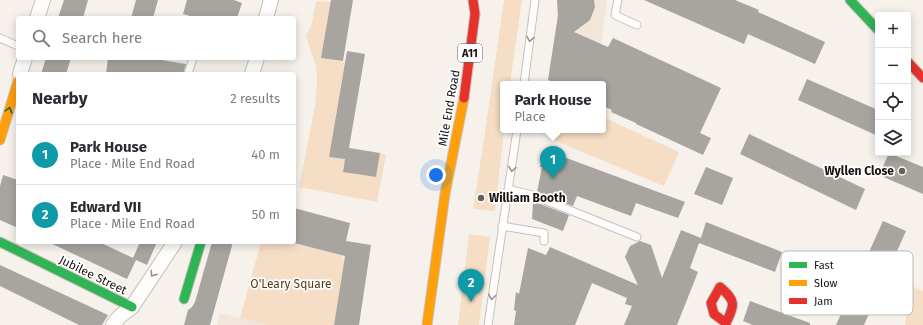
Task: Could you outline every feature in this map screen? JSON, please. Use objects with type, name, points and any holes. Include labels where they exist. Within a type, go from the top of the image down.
[{"type":"main road","name":"Mile End Road","points":[[427,325],[445,194],[465,92],[475,14],[473,0]]},
{"type":"main road","name":"Mile End Road","points":[[475,14],[481,0]]},
{"type":"main road","points":[[850,0],[875,27]]},
{"type":"main road","points":[[911,65],[923,78]]},
{"type":"main road","points":[[0,140],[16,88]]},
{"type":"main road","name":"Jubilee Street","points":[[0,242],[132,307]]},
{"type":"main road","points":[[184,298],[200,244]]},
{"type":"street","points":[[38,16],[43,0]]},
{"type":"street","points":[[267,16],[271,0]]},
{"type":"street","points":[[21,72],[24,60]]},
{"type":"street","points":[[252,72],[256,60]]},
{"type":"street","points":[[113,325],[119,317],[132,307],[175,244]]},
{"type":"lane","points":[[524,81],[535,0]]},
{"type":"lane","points":[[618,0],[615,16],[637,25]]},
{"type":"lane","points":[[0,38],[16,45]]},
{"type":"lane","points":[[189,72],[192,60]]},
{"type":"lane","points":[[488,325],[517,133]]},
{"type":"lane","points":[[508,189],[532,195],[636,237]]},
{"type":"lane","points":[[502,226],[544,233],[544,241]]},
{"type":"shaded area","points":[[557,0],[607,0],[601,44],[554,45],[557,24]]},
{"type":"shaded area","points":[[220,313],[268,325],[217,325]]},
{"type":"green space","points":[[504,0],[522,0],[510,81],[500,81],[500,133],[504,133],[495,211],[473,209]]},
{"type":"green space","points":[[316,1],[331,2],[322,58],[345,62],[329,157],[345,159],[343,172],[376,177],[380,153],[386,155],[377,202],[299,187],[315,106],[317,80],[316,66],[306,36],[311,27]]},
{"type":"green space","points":[[606,118],[679,152],[664,186],[553,140],[556,133],[606,133]]},
{"type":"green space","points":[[469,234],[490,237],[479,325],[458,325]]},
{"type":"green space","name":"O'Leary Square","points":[[260,244],[296,244],[342,255],[344,260],[334,325],[268,325],[240,318]]},
{"type":"green space","points":[[913,286],[923,291],[923,325],[905,325],[906,315],[913,315]]},
{"type":"building","points":[[64,0],[88,0],[84,16],[59,16]]},
{"type":"building","points":[[136,0],[158,0],[154,16],[132,16]]},
{"type":"building","points":[[187,0],[234,0],[242,3],[238,16],[190,16],[183,14]]},
{"type":"building","points":[[331,0],[353,0],[343,61],[321,58]]},
{"type":"building","points":[[557,0],[594,0],[595,7],[590,20],[574,32],[608,47],[613,38],[721,88],[700,133],[711,138],[703,155],[611,112],[612,110],[606,107],[606,81],[548,80],[558,15]]},
{"type":"building","points":[[644,0],[735,0],[825,42],[815,64],[748,34],[744,44]]},
{"type":"building","points":[[347,51],[365,54],[349,148],[380,153],[376,177],[343,172],[345,159],[329,157]]},
{"type":"building","points":[[45,60],[70,60],[67,72],[42,72]]},
{"type":"building","points":[[108,60],[161,60],[186,64],[184,72],[106,72]]},
{"type":"building","points":[[807,79],[875,109],[875,135],[798,100]]},
{"type":"building","points":[[749,134],[865,189],[856,210],[740,154]]},
{"type":"building","points":[[545,150],[685,202],[678,218],[636,203],[631,216],[577,196],[573,206],[537,192],[542,167],[540,167]]},
{"type":"building","name":"Wyllen Close","points":[[888,156],[896,156],[923,167],[923,194],[879,175]]},
{"type":"building","points":[[706,167],[733,178],[722,205],[694,194]]},
{"type":"building","points":[[3,175],[16,179],[16,227],[0,220],[0,186]]},
{"type":"building","points":[[535,202],[569,215],[563,231],[532,219],[533,203]]},
{"type":"building","points":[[296,209],[350,223],[346,241],[371,245],[359,325],[334,325],[345,256],[296,244]]},
{"type":"building","points":[[883,221],[906,231],[897,251],[869,251]]},
{"type":"building","points":[[706,222],[781,252],[781,255],[775,272],[699,243],[690,268],[698,272],[677,325],[624,325],[632,306],[625,304],[627,298],[592,283],[575,325],[514,325],[516,292],[519,294],[528,248],[546,255],[550,247],[638,285],[625,257],[630,246],[640,241],[651,245],[662,278],[681,230],[701,238]]},
{"type":"building","points":[[52,244],[103,244],[133,258],[139,244],[156,244],[147,265],[136,260],[127,279]]},
{"type":"building","points":[[211,244],[232,244],[210,325],[184,325],[188,310],[195,302]]},
{"type":"building","points":[[0,265],[108,315],[102,325],[79,325],[0,286]]},
{"type":"building","points":[[750,301],[781,312],[781,315],[788,315],[810,323],[810,325],[753,325],[743,321]]},
{"type":"building","points":[[841,315],[868,315],[864,325],[836,325]]},
{"type":"traffic: fast","points":[[850,0],[875,27]]},
{"type":"traffic: fast","points":[[0,242],[132,307]]},
{"type":"traffic: fast","points":[[184,299],[200,244]]},
{"type":"traffic: slow","points":[[0,140],[16,88]]},
{"type":"traffic: slow","points":[[427,325],[445,194],[464,98]]},
{"type":"traffic: jam","points":[[464,98],[475,14],[473,0]]},
{"type":"traffic: jam","points":[[911,65],[923,78]]},
{"type":"traffic: jam","points":[[726,323],[731,311],[732,303],[729,296],[720,287],[711,303],[714,314],[726,323],[726,325]]},
{"type":"place","name":"Wyllen Close","points":[[902,171]]},
{"type":"place","name":"Park House","points":[[553,179]]},
{"type":"place","name":"William Booth","points":[[481,198]]},
{"type":"place","name":"Edward VII","points":[[471,302]]}]
